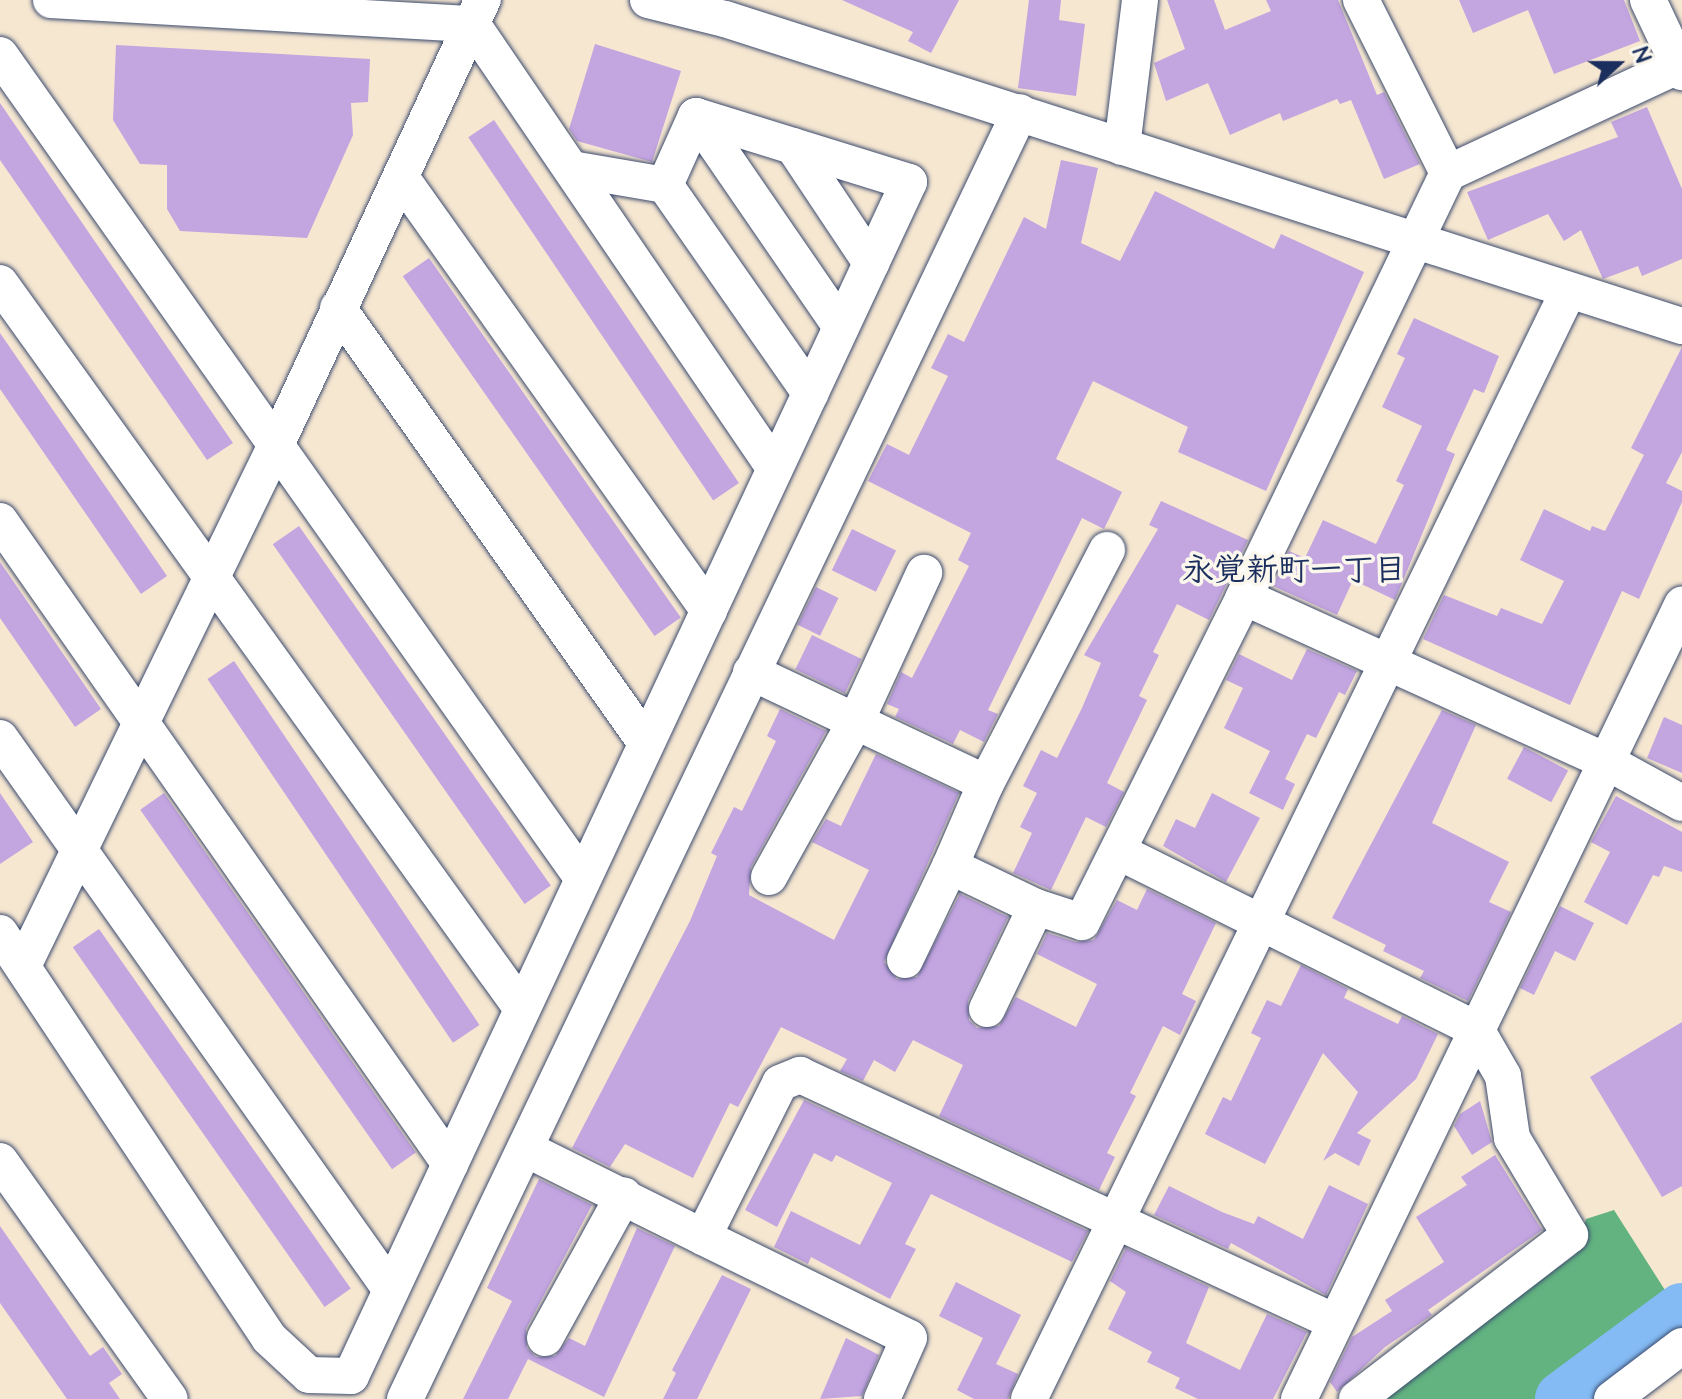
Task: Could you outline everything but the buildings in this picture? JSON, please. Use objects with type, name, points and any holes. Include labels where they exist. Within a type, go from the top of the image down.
[{"type":"street","points":[[51,0],[478,12]]},
{"type":"street","points":[[648,0],[737,10],[1122,147],[1413,243],[1682,326]]},
{"type":"street","points":[[1122,147],[1140,0]]},
{"type":"street","points":[[1361,0],[1448,173]]},
{"type":"street","points":[[950,866],[1036,907],[1082,922],[1121,853],[1448,173],[1681,67],[1648,0]]},
{"type":"street","points":[[478,12],[571,169],[775,469]]},
{"type":"street","points":[[23,966],[210,573],[276,445],[478,12]]},
{"type":"street","points":[[0,55],[583,879]]},
{"type":"street","points":[[405,1399],[1020,112]]},
{"type":"street","points":[[665,185],[696,116]]},
{"type":"street","points":[[0,933],[269,1338],[309,1375],[351,1376],[909,182],[696,116]]},
{"type":"street","points":[[696,116],[841,327]]},
{"type":"street","points":[[793,146],[871,263]]},
{"type":"street","points":[[571,169],[665,185],[810,393]]},
{"type":"street","points":[[402,179],[709,611]]},
{"type":"street","points":[[0,283],[522,1009]]},
{"type":"street","points":[[1029,1399],[1112,1222],[1568,292]]},
{"type":"street","points":[[338,308],[646,743]]},
{"type":"street","points":[[0,521],[450,1164]]},
{"type":"street","points":[[905,960],[986,783],[1107,550]]},
{"type":"street","points":[[769,877],[857,719],[924,573]]},
{"type":"street","points":[[1244,597],[1607,762],[1682,803]]},
{"type":"street","points":[[1299,1399],[1682,605]]},
{"type":"street","points":[[751,672],[857,719],[986,783]]},
{"type":"street","points":[[0,738],[391,1290]]},
{"type":"street","points":[[1121,853],[1476,1029],[1503,1076],[1512,1138],[1570,1235],[1357,1399]]},
{"type":"street","points":[[987,1009],[1036,907]]},
{"type":"street","points":[[703,1237],[780,1083],[800,1075],[1112,1222],[1335,1322]]},
{"type":"street","points":[[526,1149],[909,1338],[882,1399]]},
{"type":"street","points":[[0,1161],[170,1399]]},
{"type":"street","points":[[545,1338],[624,1195]]},
{"type":"street","points":[[1612,1399],[1682,1346]]},
{"type":"green space","points":[[1614,1210],[1670,1298],[1540,1399],[1382,1399],[1576,1254],[1586,1219]]},
{"type":"waterway","points":[[1563,1399],[1682,1311]]},
{"type":"district","name":"永覚新町一丁目","points":[[1294,571]]}]
